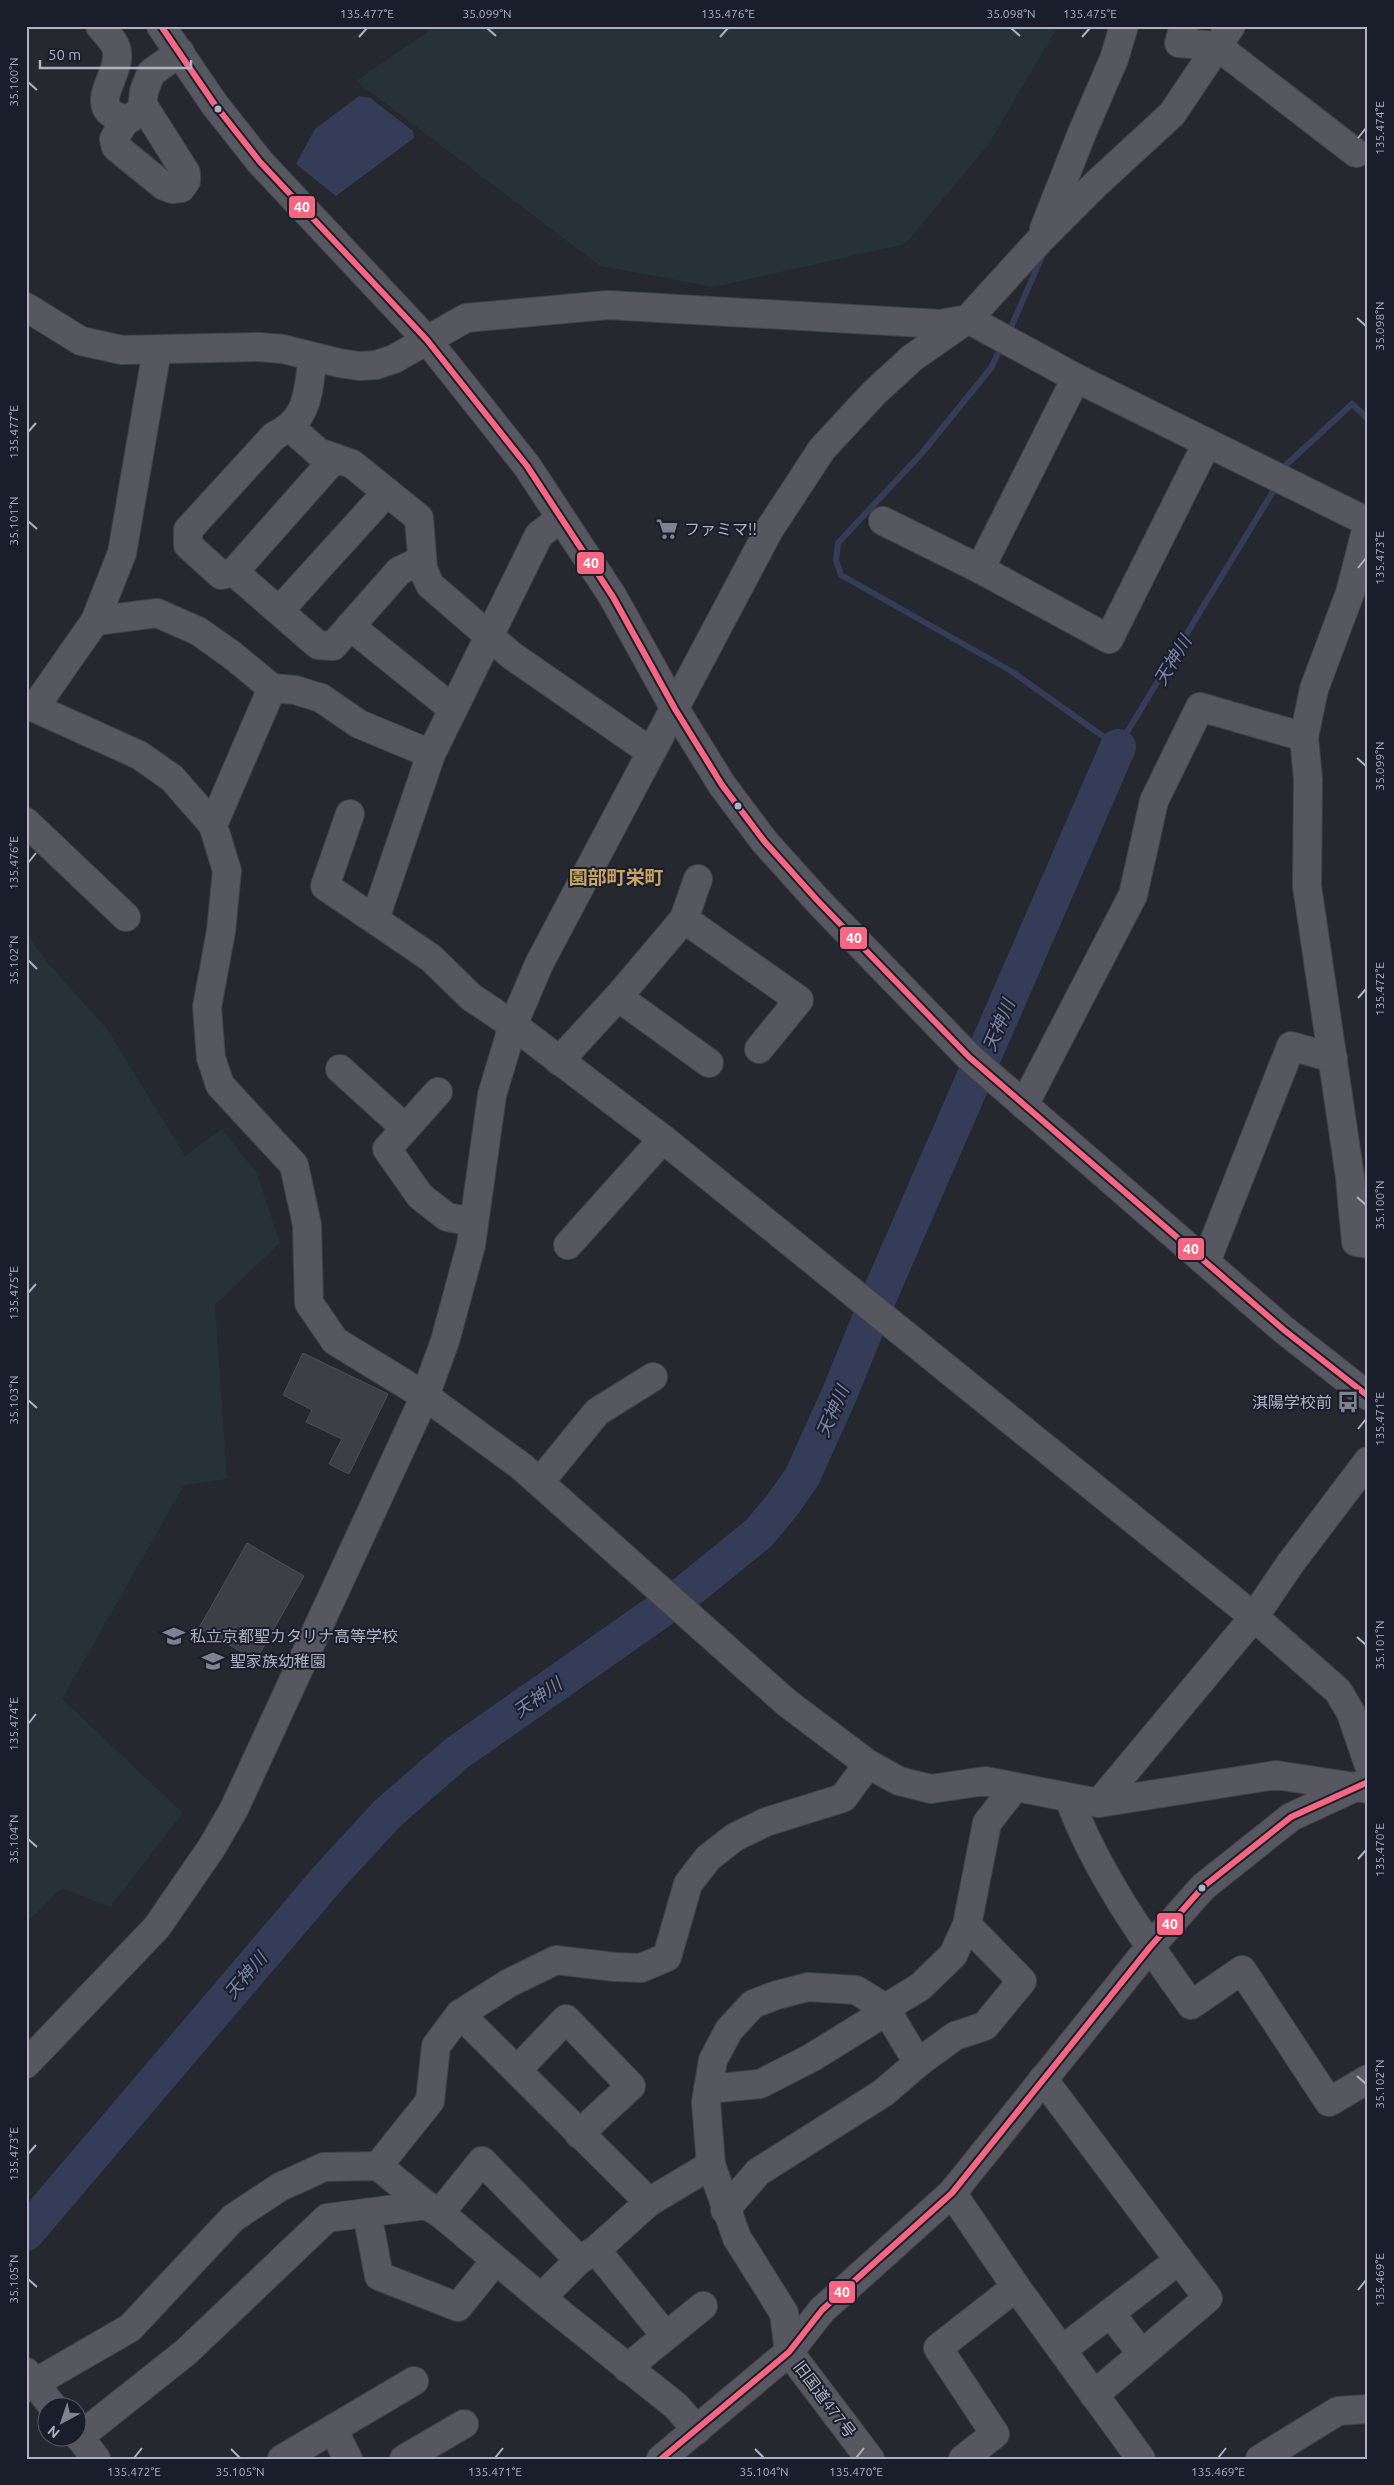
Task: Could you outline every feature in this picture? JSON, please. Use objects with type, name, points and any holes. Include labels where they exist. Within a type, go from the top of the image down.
[{"type":"street","points":[[100,26],[111,38],[117,52],[116,65],[104,92],[106,104],[118,118],[135,112],[151,73],[180,52]]},
{"type":"street","points":[[162,26],[215,106],[260,162],[427,340],[528,466],[613,597],[675,709],[722,786],[764,841],[816,900],[880,963],[979,1066],[1284,1330],[1368,1396]]},
{"type":"street","points":[[1040,240],[1082,133],[1114,59],[1124,26]]},
{"type":"street","points":[[1184,26],[1179,43],[1224,36]]},
{"type":"street","points":[[26,2064],[157,1927],[212,1847],[234,1809],[424,1396],[445,1341],[460,1291],[474,1222],[492,1095],[513,1025],[539,964],[769,530],[822,450],[874,393],[912,358],[968,319],[1040,240],[1096,184],[1172,114],[1224,36]]},
{"type":"street","points":[[1224,36],[1356,153]]},
{"type":"street","points":[[26,307],[81,341],[122,350],[258,347],[283,349],[313,358],[359,366],[376,365],[394,359],[466,318],[608,306],[940,324],[968,319],[1076,378],[1368,522],[1350,593],[1314,689],[1304,738],[1308,779],[1307,886],[1350,1178],[1356,1242],[1368,1244]]},
{"type":"street","points":[[157,350],[122,553],[95,621],[31,706],[139,755],[172,778],[213,825],[227,871],[221,931],[207,1008],[211,1058],[220,1085],[294,1165],[307,1225],[310,1302],[335,1341],[424,1396],[521,1466],[787,1703],[868,1764],[899,1781],[931,1789],[985,1781],[1099,1803],[1276,1775],[1365,1780]]},
{"type":"street","points":[[313,358],[304,410],[291,428],[274,436],[188,530],[188,545],[221,575],[234,572],[334,458]]},
{"type":"street","points":[[980,569],[1076,378]]},
{"type":"street","points":[[291,428],[318,452],[352,464],[419,518],[422,570],[430,586],[511,655],[651,752]]},
{"type":"street","points":[[884,521],[980,569],[1110,639],[1207,443]]},
{"type":"street","points":[[279,612],[387,492]]},
{"type":"street","points":[[375,920],[431,754],[539,536],[561,518]]},
{"type":"street","points":[[234,572],[318,645],[333,646],[399,571],[422,560]]},
{"type":"street","points":[[95,621],[157,613],[198,631],[232,655],[272,688],[295,690],[321,698],[359,724],[431,754]]},
{"type":"street","points":[[350,626],[453,709]]},
{"type":"street","points":[[213,825],[272,688]]},
{"type":"street","points":[[1024,1105],[1133,895],[1154,801],[1200,707],[1304,738]]},
{"type":"street","points":[[350,814],[325,886],[431,958],[471,997],[513,1025],[663,1139],[1254,1618],[1338,1691],[1351,1713],[1365,1780]]},
{"type":"street","points":[[26,822],[126,917]]},
{"type":"street","points":[[560,1061],[618,997],[684,919],[698,879]]},
{"type":"street","points":[[684,919],[799,1000],[759,1050]]},
{"type":"street","points":[[618,997],[709,1064]]},
{"type":"street","points":[[1206,1262],[1291,1046],[1333,1058]]},
{"type":"street","points":[[340,1069],[405,1128]]},
{"type":"street","points":[[438,1092],[387,1149],[420,1196],[447,1217],[474,1222]]},
{"type":"street","points":[[568,1245],[663,1139]]},
{"type":"street","points":[[540,1482],[597,1412],[653,1377]]},
{"type":"street","points":[[1099,1803],[1254,1618],[1290,1564],[1368,1461]]},
{"type":"street","points":[[378,2166],[430,2101],[436,2046],[460,2014],[509,1983],[556,1960],[615,1967],[642,1968],[667,1957],[688,1884],[708,1858],[735,1837],[766,1822],[843,1798],[868,1764]]},
{"type":"street","points":[[789,2352],[822,2310],[952,2193],[1150,1947],[1203,1886],[1291,1818],[1365,1780]]},
{"type":"street","points":[[708,2089],[760,2084],[811,2058],[920,1987],[938,1971],[953,1955],[967,1925],[987,1823],[1015,1787]]},
{"type":"street","points":[[1069,1798],[1082,1835],[1150,1947],[1191,2005],[1242,1970],[1330,2102],[1368,2079]]},
{"type":"street","points":[[725,2210],[758,2172],[883,2093],[918,2063],[955,2036],[985,2026],[1022,1981],[967,1925]]},
{"type":"street","points":[[789,2352],[784,2313],[737,2238],[725,2210],[711,2165],[706,2102],[713,2060],[729,2030],[753,2004],[808,1987],[856,1990],[886,2009],[918,2063]]},
{"type":"street","points":[[460,2014],[649,2202]]},
{"type":"street","points":[[518,2070],[566,2018],[632,2086],[579,2134]]},
{"type":"street","points":[[1044,2079],[1208,2298],[1094,2395]]},
{"type":"street","points":[[88,2428],[186,2352],[327,2218],[367,2213],[433,2209],[482,2161],[588,2255],[666,2335]]},
{"type":"street","points":[[541,2298],[649,2202],[711,2165]]},
{"type":"street","points":[[45,2398],[29,2381],[130,2328],[232,2218],[280,2187],[324,2168],[378,2166],[676,2406],[681,2448]]},
{"type":"street","points":[[952,2193],[1016,2287],[1142,2459]]},
{"type":"street","points":[[367,2213],[379,2276],[458,2307],[495,2261]]},
{"type":"street","points":[[1062,2350],[1179,2260]]},
{"type":"street","points":[[963,2459],[995,2434],[938,2348],[1016,2287]]},
{"type":"street","points":[[627,2368],[703,2306]]},
{"type":"street","points":[[1110,2313],[1142,2354]]},
{"type":"street","name":"旧国道477号","points":[[681,2448],[789,2352],[870,2459]]},
{"type":"street","points":[[282,2459],[414,2381]]},
{"type":"street","points":[[1260,2459],[1338,2411],[1368,2409]]},
{"type":"street","points":[[404,2459],[464,2424]]},
{"type":"street","points":[[332,2429],[348,2459]]},
{"type":"street","points":[[87,2448],[96,2459]]},
{"type":"shaded area","points":[[436,26],[1058,26],[988,145],[905,244],[714,287],[600,266],[356,81]]},
{"type":"shaded area","points":[[26,933],[46,961],[107,1029],[185,1156],[222,1129],[256,1172],[280,1243],[215,1305],[227,1479],[184,1485],[62,1699],[183,1813],[110,1907],[62,1888],[26,1923]]},
{"type":"water","points":[[359,96],[370,98],[413,131],[414,138],[336,196],[296,164],[315,129]]},
{"type":"building","points":[[303,1353],[388,1394],[349,1474],[329,1464],[342,1439],[306,1422],[312,1410],[283,1395]]},
{"type":"building","points":[[247,1543],[304,1576],[256,1660],[199,1628]]},
{"type":"waterway","points":[[1008,334],[1043,254]]},
{"type":"waterway","points":[[1002,345],[991,368],[922,453],[838,543],[836,560],[841,575],[1011,671],[1118,747],[1277,485]]},
{"type":"waterway","name":"天神川","points":[[1283,473],[1286,465],[1352,404],[1368,419]]},
{"type":"waterway","name":"天神川","points":[[26,2233],[329,1877],[387,1814],[457,1753],[685,1593],[759,1533],[783,1504],[802,1477],[839,1395],[881,1292],[1118,747]]},
{"type":"transit line","name":"40","points":[[161,26],[215,105],[260,162],[427,340],[527,466],[613,597],[675,709],[722,785],[764,841],[817,900],[969,1057],[1284,1330],[1368,1396]]},
{"type":"transit line","name":"40","points":[[661,2459],[789,2352],[822,2310],[952,2193],[1150,1947],[1203,1887],[1291,1817],[1368,1782]]},
{"type":"place","name":"ファミマ!!","points":[[667,529]]},
{"type":"place","name":"淇陽学校前","points":[[1348,1402]]},
{"type":"place","name":"私立京都聖カタリナ高等学校","points":[[174,1636]]},
{"type":"place","name":"聖家族幼稚園","points":[[213,1661]]},
{"type":"district","name":"園部町栄町","points":[[616,877]]}]
